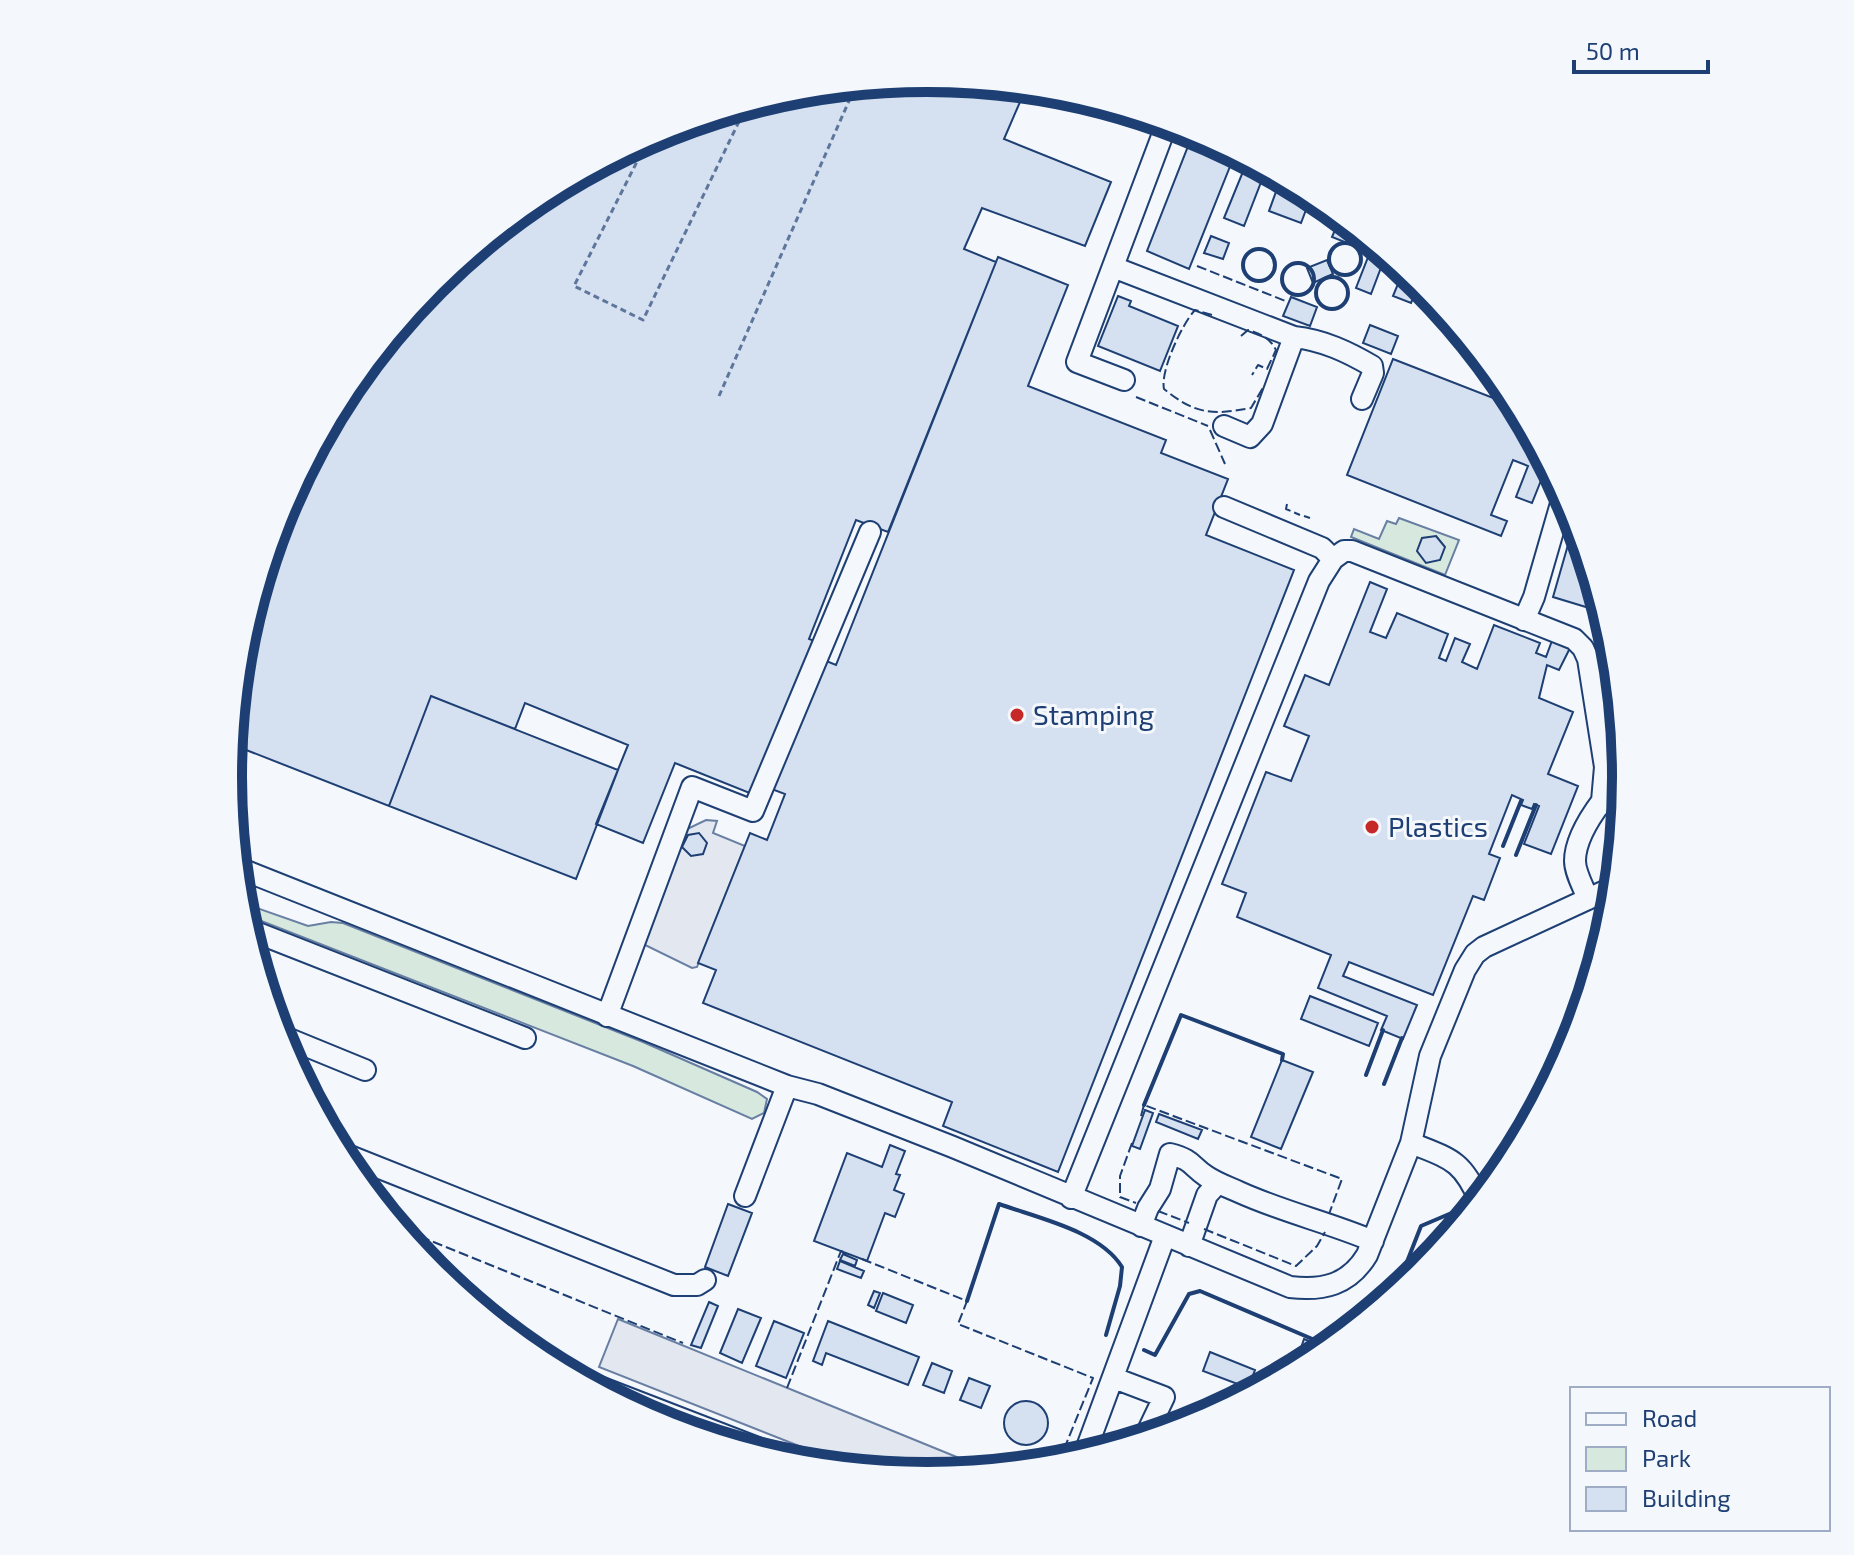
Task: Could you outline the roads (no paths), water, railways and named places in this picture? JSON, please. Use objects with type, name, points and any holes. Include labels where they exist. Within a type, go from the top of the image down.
[{"type":"lane","points":[[1124,380],[1077,362],[1163,134]]},
{"type":"lane","points":[[1113,267],[1294,337],[1350,353],[1372,366],[1373,373],[1362,399]]},
{"type":"lane","points":[[1224,426],[1250,437],[1262,424],[1294,337]]},
{"type":"lane","points":[[1224,507],[1322,548],[1333,559]]},
{"type":"lane","points":[[1524,620],[1534,597],[1559,512]]},
{"type":"lane","points":[[607,1016],[692,787],[753,811],[870,532]]},
{"type":"lane","points":[[1071,1198],[1319,581],[1333,559],[1344,551],[1352,551],[1574,639],[1583,648],[1588,659],[1605,767],[1602,801],[1592,815],[1577,850],[1575,864],[1588,899]]},
{"type":"lane","points":[[1602,801],[1611,805]]},
{"type":"lane","points":[[248,872],[607,1016],[787,1086],[832,1099],[1290,1287],[1309,1290],[1346,1280],[1359,1269],[1373,1241],[1411,1143],[1430,1056],[1465,970],[1475,954],[1602,892]]},
{"type":"lane","points":[[260,934],[525,1038]]},
{"type":"lane","points":[[295,1041],[365,1070]]},
{"type":"lane","points":[[745,1196],[787,1086]]},
{"type":"lane","points":[[1411,1143],[1461,1167],[1475,1189]]},
{"type":"lane","points":[[1141,1226],[1148,1208],[1156,1200],[1170,1154],[1196,1164],[1202,1174],[1218,1183],[1288,1213],[1322,1220],[1373,1241]]},
{"type":"lane","points":[[358,1159],[674,1285],[697,1285],[705,1280]]},
{"type":"lane","points":[[1189,1246],[1207,1195],[1218,1183]]},
{"type":"lane","points":[[1089,1444],[1165,1236]]},
{"type":"lane","points":[[1114,1378],[1164,1397],[1150,1426]]},
{"type":"place","name":"Stamping","points":[[1017,715]]},
{"type":"place","name":"Plastics","points":[[1372,827]]}]
